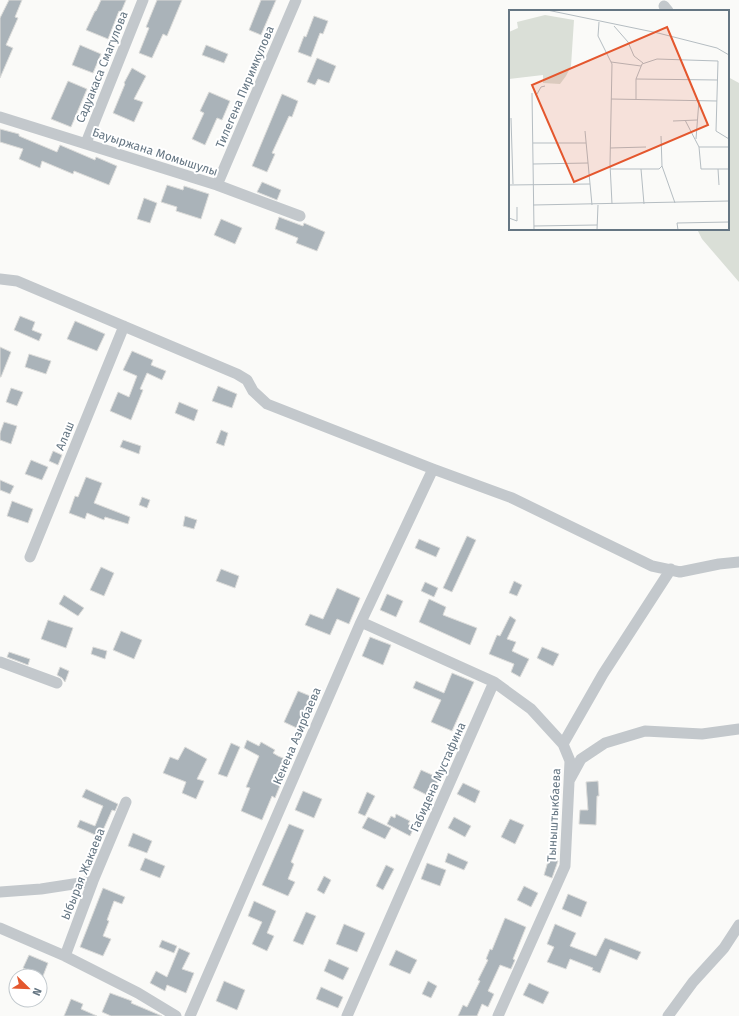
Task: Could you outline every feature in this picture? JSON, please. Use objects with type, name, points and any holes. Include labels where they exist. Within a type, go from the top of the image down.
[{"type":"street","name":"Садуакаса Смагулова","points":[[86,144],[143,0]]},
{"type":"street","name":"Тилегена Пиримкулова","points":[[217,185],[296,0]]},
{"type":"street","name":"Бауыржана Момышулы","points":[[0,117],[217,185],[300,216]]},
{"type":"street","points":[[0,279],[17,281],[237,374],[247,380],[253,391],[267,404],[433,469],[512,498],[652,566],[680,572],[718,564],[739,562]]},
{"type":"street","name":"Алаш","points":[[30,557],[124,326]]},
{"type":"street","name":"Кенена Азирбаева","points":[[190,1016],[361,622],[433,469]]},
{"type":"street","points":[[563,744],[603,674],[671,569]]},
{"type":"street","points":[[361,622],[494,682]]},
{"type":"street","points":[[0,662],[56,683]]},
{"type":"street","name":"Тыныштыкбаева","points":[[494,682],[531,709],[563,744],[570,761],[565,866],[498,1016]]},
{"type":"street","name":"Габидена Мустафина","points":[[347,1016],[494,682]]},
{"type":"street","points":[[569,780],[581,760],[605,743],[645,731],[702,734],[739,729]]},
{"type":"street","name":"Ыбырая Жакаева","points":[[65,956],[93,881],[126,802]]},
{"type":"street","points":[[0,892],[42,889],[93,881]]},
{"type":"street","points":[[668,1016],[693,982],[724,948],[739,925]]},
{"type":"street","points":[[0,928],[65,956],[138,993],[176,1016]]},
{"type":"shaded area","points":[[729,78],[739,83],[739,282],[702,239],[698,230],[729,230]]},
{"type":"building","points":[[9,0],[22,0],[15,17],[18,18],[6,45],[13,48],[0,78],[0,18]]},
{"type":"building","points":[[101,0],[126,0],[121,12],[119,11],[108,39],[86,30]]},
{"type":"building","points":[[157,0],[182,0],[167,36],[163,34],[152,58],[139,53],[149,28],[146,27]]},
{"type":"building","points":[[261,0],[276,0],[261,35],[249,30]]},
{"type":"building","points":[[314,16],[328,21],[323,34],[320,33],[311,57],[298,52],[304,36],[306,37]]},
{"type":"building","points":[[80,45],[101,54],[93,73],[72,65]]},
{"type":"building","points":[[206,45],[228,54],[224,63],[202,55]]},
{"type":"building","points":[[317,58],[336,66],[329,83],[318,79],[315,85],[307,82]]},
{"type":"building","points":[[132,68],[146,76],[134,99],[143,102],[134,122],[113,113],[125,84],[124,83]]},
{"type":"building","points":[[68,81],[87,89],[71,127],[51,119]]},
{"type":"building","points":[[209,92],[230,101],[222,120],[217,118],[205,145],[192,139],[204,113],[200,111]]},
{"type":"building","points":[[282,94],[298,101],[292,117],[289,116],[272,153],[275,154],[267,172],[252,166]]},
{"type":"building","points":[[0,129],[19,134],[19,136],[57,152],[60,145],[95,160],[96,157],[117,166],[109,185],[74,171],[73,174],[42,161],[40,168],[19,159],[23,149],[0,142]]},
{"type":"building","points":[[262,182],[281,190],[277,200],[257,192]]},
{"type":"building","points":[[167,185],[183,190],[184,186],[209,194],[201,219],[176,211],[177,207],[161,202]]},
{"type":"building","points":[[144,198],[157,203],[150,223],[137,219]]},
{"type":"building","points":[[279,217],[303,226],[304,223],[325,232],[317,251],[296,243],[298,238],[275,229]]},
{"type":"building","points":[[221,219],[242,228],[235,244],[214,235]]},
{"type":"building","points":[[20,316],[35,322],[32,330],[42,334],[39,341],[14,330]]},
{"type":"building","points":[[75,321],[105,334],[97,351],[67,339]]},
{"type":"building","points":[[0,347],[11,352],[1,377],[0,377]]},
{"type":"building","points":[[132,351],[153,360],[151,365],[166,371],[162,380],[147,373],[140,389],[143,390],[131,420],[110,411],[118,392],[129,397],[137,376],[123,370]]},
{"type":"building","points":[[29,354],[51,361],[46,374],[25,367]]},
{"type":"building","points":[[218,386],[237,394],[232,408],[212,401]]},
{"type":"building","points":[[11,388],[23,392],[17,406],[6,402]]},
{"type":"building","points":[[179,402],[198,410],[194,421],[175,413]]},
{"type":"building","points":[[4,422],[17,426],[11,444],[0,440],[0,433]]},
{"type":"building","points":[[221,430],[228,433],[224,446],[216,443]]},
{"type":"building","points":[[123,440],[141,446],[139,454],[120,447]]},
{"type":"building","points":[[53,451],[62,455],[58,465],[49,461]]},
{"type":"building","points":[[31,460],[48,467],[42,480],[25,474]]},
{"type":"building","points":[[86,477],[102,483],[94,503],[130,517],[128,524],[105,517],[104,520],[87,513],[85,519],[69,513],[75,496],[78,497]]},
{"type":"building","points":[[0,480],[14,486],[10,494],[0,490]]},
{"type":"building","points":[[142,497],[150,500],[147,508],[139,505]]},
{"type":"building","points":[[12,501],[33,509],[28,523],[7,516]]},
{"type":"building","points":[[185,516],[197,520],[194,529],[183,526]]},
{"type":"building","points":[[467,536],[476,540],[452,592],[443,588]]},
{"type":"building","points":[[419,539],[440,548],[436,557],[415,548]]},
{"type":"building","points":[[101,567],[114,573],[104,596],[90,590]]},
{"type":"building","points":[[221,569],[239,576],[235,588],[216,581]]},
{"type":"building","points":[[514,581],[522,585],[517,596],[509,593]]},
{"type":"building","points":[[425,582],[438,588],[434,597],[421,591]]},
{"type":"building","points":[[337,588],[360,598],[349,624],[337,619],[330,635],[305,625],[310,614],[323,619]]},
{"type":"building","points":[[387,594],[403,601],[396,617],[380,610]]},
{"type":"building","points":[[64,595],[84,608],[78,616],[59,604]]},
{"type":"building","points":[[429,599],[446,607],[443,615],[477,628],[470,645],[419,622]]},
{"type":"building","points":[[510,616],[516,620],[507,639],[516,642],[512,651],[529,659],[520,677],[511,672],[514,664],[489,654],[497,635],[500,636]]},
{"type":"building","points":[[48,620],[73,628],[66,648],[41,639]]},
{"type":"building","points":[[121,631],[142,640],[134,659],[113,650]]},
{"type":"building","points":[[370,637],[391,645],[383,665],[362,656]]},
{"type":"building","points":[[93,647],[107,651],[105,659],[91,654]]},
{"type":"building","points":[[542,647],[559,654],[553,666],[537,658]]},
{"type":"building","points":[[9,652],[30,659],[28,665],[7,657]]},
{"type":"building","points":[[60,667],[69,671],[65,682],[57,675]]},
{"type":"building","points":[[452,673],[474,682],[452,731],[431,722],[441,700],[413,688],[416,681],[444,693]]},
{"type":"building","points":[[298,691],[315,698],[301,730],[284,722]]},
{"type":"building","points":[[247,740],[259,746],[261,742],[275,750],[273,753],[290,761],[275,798],[272,796],[262,820],[241,811],[250,788],[246,787],[259,756],[244,748]]},
{"type":"building","points":[[231,743],[240,747],[227,777],[218,774]]},
{"type":"building","points":[[185,747],[207,759],[197,779],[204,781],[196,799],[182,793],[186,782],[163,773],[170,757],[178,760]]},
{"type":"building","points":[[421,770],[439,778],[431,797],[413,788]]},
{"type":"building","points":[[598,781],[599,796],[597,796],[596,825],[579,824],[580,810],[588,810],[586,782]]},
{"type":"building","points":[[463,783],[480,791],[475,803],[457,794]]},
{"type":"building","points":[[86,789],[118,804],[115,811],[112,810],[100,837],[77,827],[80,820],[95,826],[103,806],[82,797]]},
{"type":"building","points":[[303,791],[322,799],[314,818],[295,810]]},
{"type":"building","points":[[367,792],[375,796],[365,816],[358,813]]},
{"type":"building","points":[[396,814],[410,821],[408,824],[414,827],[410,836],[387,824],[391,816],[395,818]]},
{"type":"building","points":[[368,817],[391,828],[385,839],[362,828]]},
{"type":"building","points":[[454,817],[471,826],[465,837],[448,828]]},
{"type":"building","points":[[510,819],[524,825],[515,844],[501,837]]},
{"type":"building","points":[[289,824],[304,830],[291,862],[294,864],[288,879],[295,882],[288,896],[262,885]]},
{"type":"building","points":[[133,833],[152,841],[147,853],[128,846]]},
{"type":"building","points":[[448,853],[468,862],[464,870],[445,862]]},
{"type":"building","points":[[145,858],[165,866],[160,878],[140,870]]},
{"type":"building","points":[[549,858],[558,861],[552,878],[544,875]]},
{"type":"building","points":[[427,863],[446,870],[440,886],[421,879]]},
{"type":"building","points":[[386,865],[394,869],[383,890],[376,886]]},
{"type":"building","points":[[324,876],[331,880],[324,894],[317,890]]},
{"type":"building","points":[[524,886],[538,893],[531,907],[517,900]]},
{"type":"building","points":[[103,888],[125,897],[122,904],[114,901],[107,920],[109,921],[103,936],[111,939],[103,956],[80,947]]},
{"type":"building","points":[[568,894],[587,902],[581,917],[562,909]]},
{"type":"building","points":[[254,901],[276,911],[267,933],[274,936],[267,951],[252,944],[262,922],[248,916]]},
{"type":"building","points":[[306,912],[316,916],[303,945],[293,941]]},
{"type":"building","points":[[505,918],[526,927],[513,959],[515,960],[511,969],[500,965],[488,991],[494,994],[488,1007],[482,1004],[477,1016],[458,1016],[463,1005],[467,1007],[480,981],[478,980],[488,960],[486,959],[490,949],[492,950]]},
{"type":"building","points":[[344,924],[365,933],[357,952],[336,944]]},
{"type":"building","points":[[555,924],[576,933],[570,946],[596,956],[605,938],[641,952],[637,960],[610,949],[600,973],[592,970],[593,968],[570,959],[566,969],[547,962],[554,947],[547,944]]},
{"type":"building","points":[[162,940],[177,946],[174,953],[159,947]]},
{"type":"building","points":[[179,948],[190,953],[182,969],[194,973],[186,993],[167,985],[165,991],[150,983],[156,971],[167,977]]},
{"type":"building","points":[[396,950],[417,960],[410,974],[389,965]]},
{"type":"building","points":[[29,955],[48,963],[46,968],[23,968]]},
{"type":"building","points":[[329,959],[349,968],[343,980],[324,971]]},
{"type":"building","points":[[224,981],[245,990],[237,1010],[216,1001]]},
{"type":"building","points":[[428,981],[437,986],[431,998],[422,994]]},
{"type":"building","points":[[529,983],[549,992],[543,1004],[523,995]]},
{"type":"building","points":[[321,987],[343,997],[338,1008],[316,999]]},
{"type":"building","points":[[110,993],[132,1001],[131,1003],[162,1016],[111,1016],[102,1012]]},
{"type":"building","points":[[71,999],[83,1004],[81,1009],[97,1016],[64,1016]]}]
